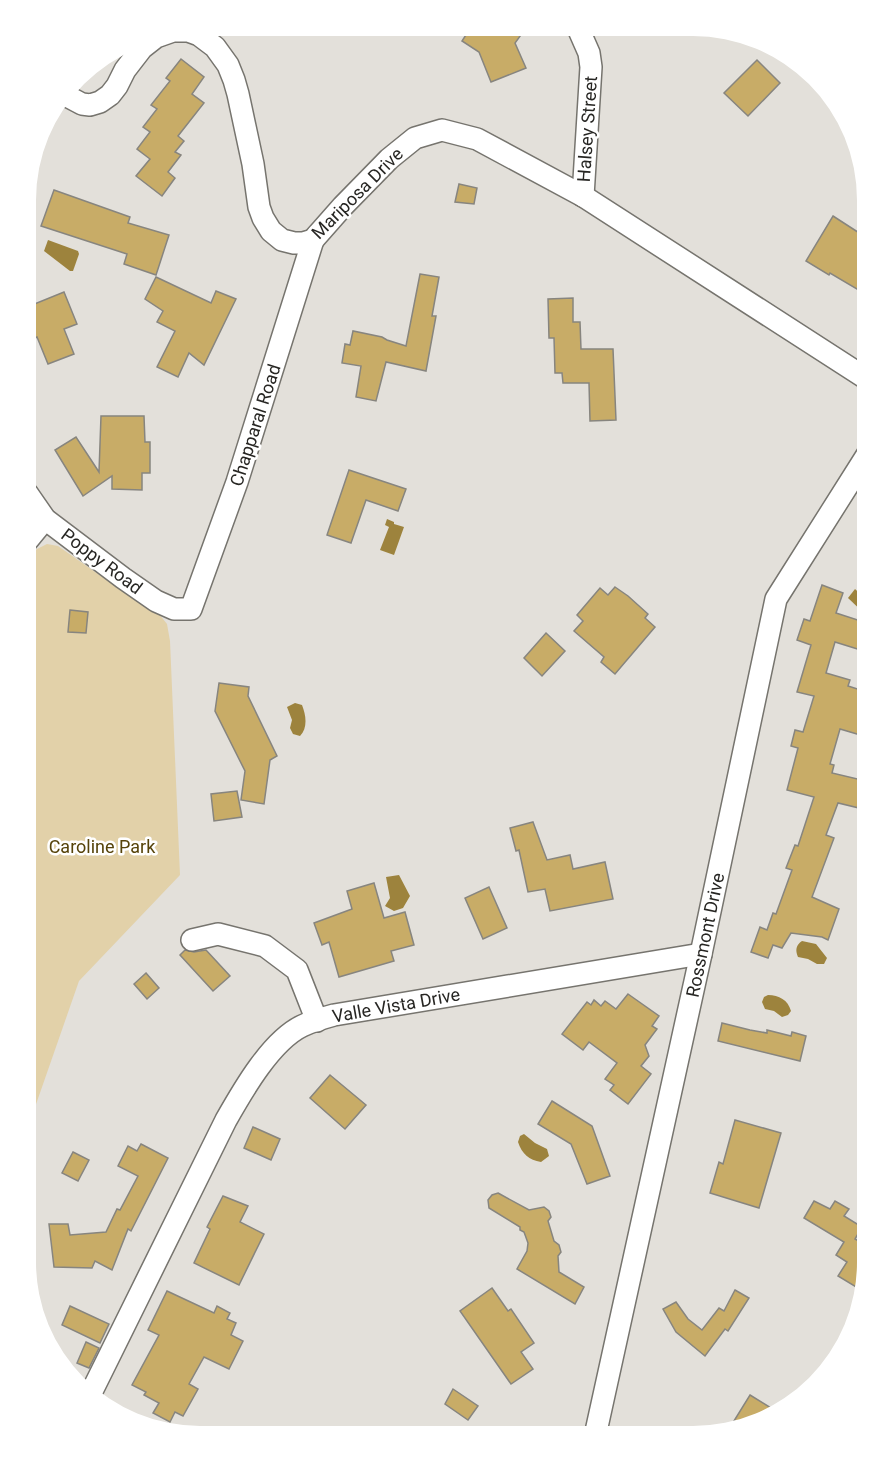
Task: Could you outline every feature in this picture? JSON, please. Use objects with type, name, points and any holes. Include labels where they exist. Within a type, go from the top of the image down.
[{"type":"street","name":"Mariposa Drive","points":[[201,36],[215,47],[228,65],[234,80],[253,164],[259,207],[271,231],[282,240],[303,243],[313,240],[388,159],[415,138],[442,130],[477,139],[583,196],[857,373]]},
{"type":"street","name":"Halsey Street","points":[[582,36],[589,53],[591,67],[583,196]]},
{"type":"street","name":"Mariposa Drive","points":[[72,99],[90,105],[110,95],[144,46]]},
{"type":"street","name":"Chapparal Road","points":[[191,609],[237,482],[313,240]]},
{"type":"street","name":"Rossmont Drive","points":[[597,1426],[776,599],[857,471]]},
{"type":"street","name":"Poppy Road","points":[[36,506],[45,519],[156,601],[174,609],[191,609]]},
{"type":"street","points":[[36,530],[45,519]]},
{"type":"street","points":[[192,940],[218,934],[265,946],[297,969],[317,1021]]},
{"type":"street","name":"Valle Vista Drive","points":[[94,1387],[226,1120],[244,1089],[285,1038],[302,1026],[333,1015],[701,954]]},
{"type":"green space","name":"Caroline Park","points":[[47,544],[58,546],[108,581],[155,609],[167,624],[170,641],[180,875],[79,981],[36,1104],[36,550]]},
{"type":"shaded area","points":[[48,240],[78,251],[73,271],[44,251]]},
{"type":"shaded area","points":[[387,519],[404,527],[394,555],[380,550],[389,527],[385,525]]},
{"type":"shaded area","points":[[855,589],[857,607],[848,598]]},
{"type":"shaded area","points":[[295,703],[302,705],[305,717],[303,733],[300,736],[293,734],[290,728],[292,720],[287,707]]},
{"type":"shaded area","points":[[399,875],[410,896],[403,908],[394,911],[385,906],[390,898],[386,877]]},
{"type":"shaded area","points":[[802,941],[816,944],[827,958],[824,964],[817,964],[798,957],[798,944]]},
{"type":"shaded area","points":[[768,995],[785,1001],[791,1011],[788,1015],[782,1017],[774,1011],[765,1009],[762,1002]]},
{"type":"shaded area","points":[[524,1134],[547,1149],[549,1156],[541,1162],[527,1156],[518,1142],[520,1136]]},
{"type":"building","points":[[465,36],[520,36],[515,43],[526,68],[491,82],[479,52],[462,41]]},
{"type":"building","points":[[181,59],[204,77],[192,94],[204,103],[178,136],[184,141],[175,152],[181,155],[168,172],[175,178],[162,196],[136,176],[150,159],[137,149],[150,132],[143,127],[157,109],[151,105],[170,81],[166,78]]},
{"type":"building","points":[[757,60],[780,83],[748,116],[724,93]]},
{"type":"building","points":[[459,184],[477,188],[474,204],[455,202]]},
{"type":"building","points":[[54,190],[130,217],[128,223],[169,235],[156,275],[124,264],[127,254],[41,226]]},
{"type":"building","points":[[833,216],[857,232],[857,289],[806,261]]},
{"type":"building","points":[[420,274],[439,277],[432,316],[436,316],[426,371],[386,362],[376,401],[356,397],[361,366],[342,363],[345,344],[350,345],[353,331],[382,337],[406,346]]},
{"type":"building","points":[[156,277],[211,303],[216,291],[236,299],[204,365],[189,353],[178,377],[157,367],[175,331],[157,322],[163,311],[145,299]]},
{"type":"building","points":[[64,292],[77,324],[64,329],[74,354],[48,364],[36,337],[36,303]]},
{"type":"building","points":[[573,298],[573,322],[580,322],[581,349],[613,349],[616,420],[590,421],[589,383],[563,383],[562,373],[555,373],[554,338],[549,338],[548,299]]},
{"type":"building","points":[[101,416],[144,416],[145,442],[150,442],[150,473],[142,473],[142,490],[112,489],[112,476],[83,496],[55,450],[76,437],[99,472]]},
{"type":"building","points":[[349,470],[406,489],[398,511],[366,500],[351,543],[327,535]]},
{"type":"building","points":[[822,585],[843,593],[836,613],[857,620],[857,649],[835,642],[826,673],[850,680],[848,686],[857,689],[857,734],[840,729],[830,764],[834,765],[832,773],[857,779],[857,808],[838,803],[826,835],[834,838],[812,897],[839,909],[828,940],[822,937],[791,933],[782,948],[773,945],[768,958],[751,952],[760,927],[767,930],[773,913],[776,914],[792,870],[786,868],[795,845],[798,846],[814,797],[787,790],[798,748],[791,746],[795,730],[803,732],[814,696],[797,692],[811,645],[797,640],[804,619],[810,621]]},
{"type":"building","points":[[615,587],[648,614],[645,618],[655,627],[615,674],[601,662],[604,657],[574,631],[583,621],[577,615],[600,588],[608,595]]},
{"type":"building","points":[[70,610],[88,612],[86,633],[68,632]]},
{"type":"building","points":[[546,633],[565,651],[542,676],[524,658]]},
{"type":"building","points":[[219,683],[249,687],[248,696],[277,756],[270,760],[264,804],[241,800],[245,771],[215,711]]},
{"type":"building","points":[[237,791],[242,817],[214,821],[211,794]]},
{"type":"building","points":[[533,822],[547,860],[570,855],[573,869],[605,862],[613,899],[550,911],[545,889],[528,892],[519,850],[516,851],[510,828]]},
{"type":"building","points":[[374,883],[384,918],[405,912],[414,945],[391,951],[394,961],[339,977],[329,942],[322,945],[314,923],[352,909],[347,891]]},
{"type":"building","points":[[489,887],[507,928],[483,939],[465,898]]},
{"type":"building","points":[[185,950],[194,952],[206,950],[230,976],[213,991],[180,955]]},
{"type":"building","points":[[146,973],[159,988],[147,999],[134,984]]},
{"type":"building","points":[[628,994],[659,1016],[652,1026],[657,1029],[645,1045],[649,1056],[641,1066],[651,1074],[628,1104],[610,1090],[614,1085],[605,1079],[617,1063],[589,1042],[583,1050],[562,1034],[587,1002],[591,1005],[594,1000],[601,1006],[605,1001],[616,1009]]},
{"type":"building","points":[[722,1023],[767,1033],[767,1030],[791,1036],[792,1032],[806,1036],[800,1061],[718,1041]]},
{"type":"building","points":[[330,1075],[366,1105],[345,1129],[310,1098]]},
{"type":"building","points":[[552,1101],[592,1126],[610,1176],[587,1184],[571,1144],[538,1124]]},
{"type":"building","points":[[735,1120],[781,1133],[759,1208],[710,1193],[719,1162],[723,1164]]},
{"type":"building","points":[[253,1127],[280,1139],[271,1160],[244,1148]]},
{"type":"building","points":[[141,1144],[168,1158],[131,1231],[128,1229],[112,1270],[95,1261],[92,1268],[54,1267],[49,1224],[68,1224],[70,1235],[106,1232],[117,1209],[120,1210],[138,1176],[118,1166],[128,1146],[137,1151]]},
{"type":"building","points":[[73,1152],[89,1160],[78,1181],[62,1173]]},
{"type":"building","points":[[498,1193],[529,1210],[544,1207],[549,1211],[551,1217],[548,1221],[554,1241],[559,1245],[561,1252],[558,1256],[559,1272],[584,1287],[575,1304],[517,1269],[527,1251],[528,1243],[520,1227],[489,1208],[488,1200],[492,1195]]},
{"type":"building","points":[[223,1196],[248,1206],[240,1222],[264,1234],[239,1285],[194,1263],[210,1229],[207,1227]]},
{"type":"building","points":[[814,1201],[830,1209],[835,1201],[849,1209],[844,1216],[857,1224],[855,1286],[838,1276],[847,1262],[836,1255],[844,1242],[804,1218]]},
{"type":"building","points":[[492,1288],[508,1311],[511,1309],[534,1343],[521,1352],[533,1369],[511,1384],[460,1311]]},
{"type":"building","points":[[735,1290],[749,1298],[728,1331],[725,1329],[705,1356],[676,1332],[663,1309],[676,1302],[688,1319],[702,1330],[719,1308],[724,1311]]},
{"type":"building","points":[[167,1291],[214,1313],[217,1306],[230,1313],[227,1319],[236,1323],[231,1335],[243,1341],[229,1369],[204,1357],[189,1384],[198,1389],[183,1416],[175,1412],[170,1422],[153,1413],[159,1403],[144,1395],[146,1392],[132,1385],[159,1335],[148,1330]]},
{"type":"building","points":[[70,1306],[109,1324],[100,1343],[62,1325]]},
{"type":"building","points":[[86,1342],[99,1348],[89,1368],[77,1363]]},
{"type":"building","points":[[453,1389],[478,1406],[468,1420],[445,1404]]},
{"type":"building","points":[[750,1395],[769,1407],[756,1414],[734,1420]]}]
